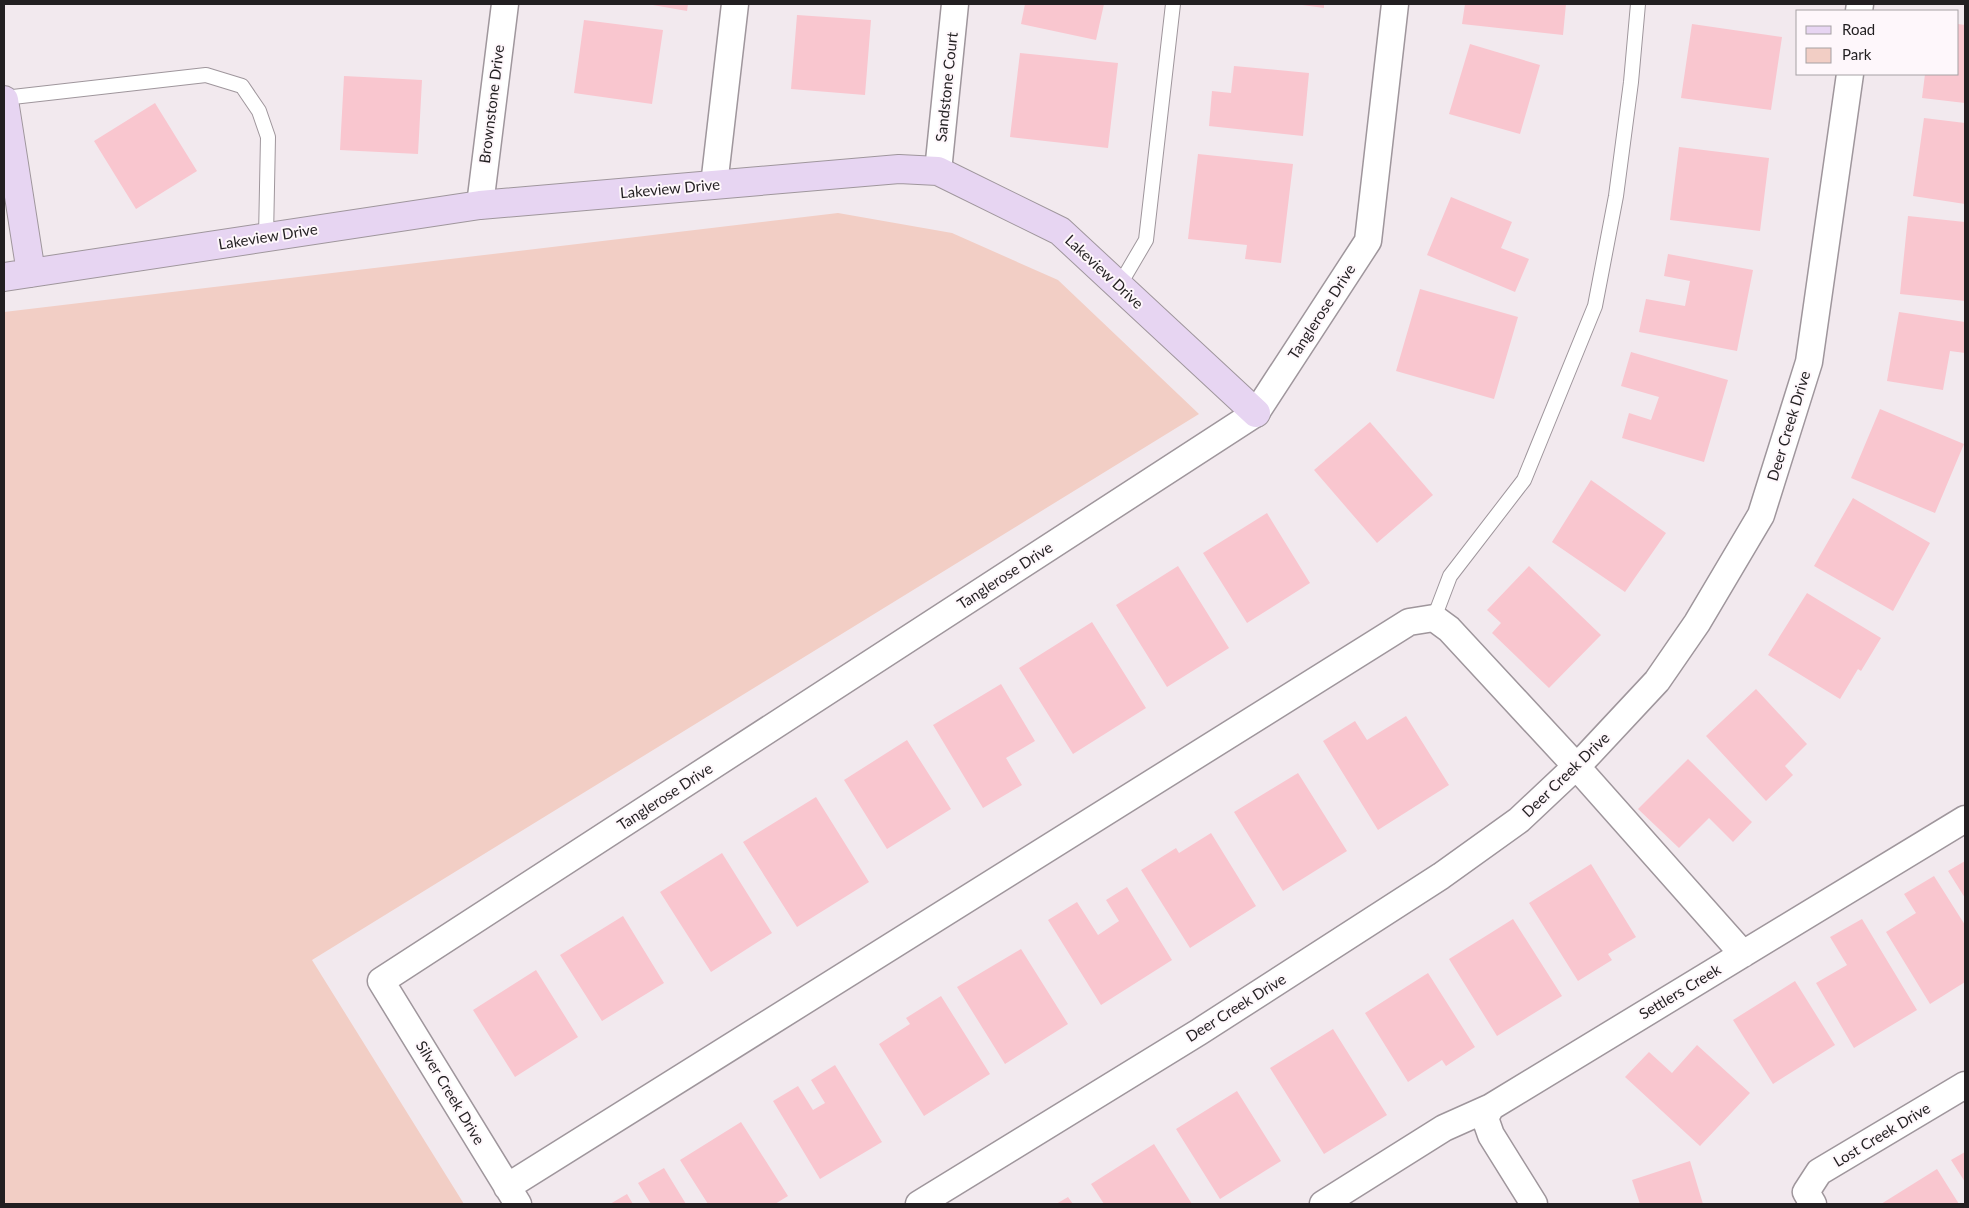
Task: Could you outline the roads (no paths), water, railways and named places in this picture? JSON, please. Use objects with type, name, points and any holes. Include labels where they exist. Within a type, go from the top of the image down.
[{"type":"street","name":"Brownstone Drive","points":[[480,204],[505,4]]},
{"type":"street","points":[[714,185],[735,4]]},
{"type":"street","name":"Sandstone Court","points":[[938,171],[955,4]]},
{"type":"street","name":"Tanglerose Drive","points":[[381,981],[1256,413],[1368,241],[1395,4]]},
{"type":"street","name":"Deer Creek Drive","points":[[919,1204],[1190,1037],[1440,876],[1519,820],[1576,766],[1657,681],[1698,623],[1761,515],[1809,362],[1850,75]]},
{"type":"street","points":[[4,99],[31,273]]},
{"type":"street","name":"Lakeview Drive","points":[[4,277],[480,204],[899,169],[938,171],[1060,231],[1256,413]]},
{"type":"street","points":[[513,1196],[1409,622],[1434,618],[1449,629],[1576,766],[1743,954]]},
{"type":"street","name":"Settlers Creek","points":[[1323,1204],[1444,1128],[1491,1107],[1965,819]]},
{"type":"street","name":"Silver Creek Drive","points":[[381,981],[513,1196]]},
{"type":"street","name":"Lost Creek Drive","points":[[1809,1198],[1819,1172],[1965,1085]]},
{"type":"street","points":[[1491,1107],[1485,1118],[1491,1135],[1534,1204]]},
{"type":"lane","points":[[1119,286],[1146,240],[1173,4]]},
{"type":"lane","points":[[1434,618],[1450,576],[1524,480],[1595,306],[1616,196],[1631,82],[1638,4]]},
{"type":"lane","points":[[4,99],[206,75],[242,86],[259,110],[268,137],[266,237]]}]
